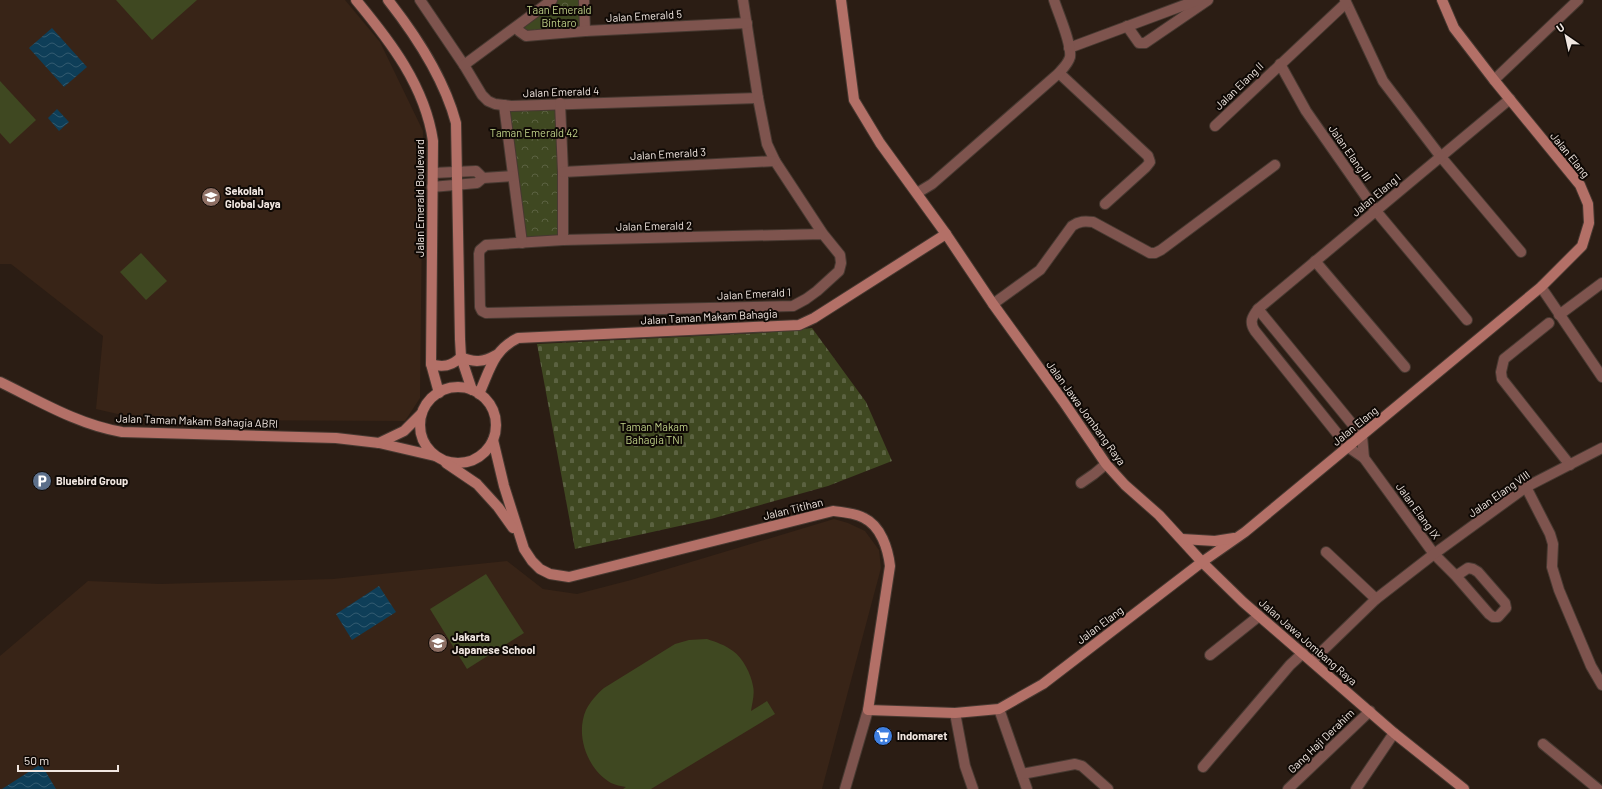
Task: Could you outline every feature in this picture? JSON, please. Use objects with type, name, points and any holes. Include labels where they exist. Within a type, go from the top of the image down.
[{"type":"main road","name":"Jalan Emerald Boulevard","points":[[356,0],[395,49],[408,71],[418,92],[431,128],[433,141],[431,364],[439,393]]},
{"type":"main road","points":[[388,0],[414,35],[433,66],[446,94],[456,123],[461,357],[476,392],[490,405],[495,416],[496,428],[493,440],[483,454],[472,460],[460,463],[439,459],[424,444],[420,434],[421,414]]},
{"type":"main road","name":"Jalan Jawa Jombang Raya","points":[[842,0],[854,100],[880,143],[946,234],[993,304],[1106,464],[1125,485],[1159,515],[1202,562],[1259,616],[1394,733],[1464,789]]},
{"type":"main road","name":"Jalan Elang","points":[[868,710],[955,713],[999,709],[1043,684],[1202,562],[1245,532],[1541,288],[1582,246],[1589,223],[1588,204],[1580,184],[1494,80],[1454,28],[1442,0]]},
{"type":"main road","name":"Jalan Taman Makam Bahagia","points":[[476,392],[496,354],[502,347],[518,338],[799,325],[814,318],[946,234]]},
{"type":"main road","points":[[461,357],[476,361],[483,361],[496,354]]},
{"type":"main road","points":[[431,364],[437,366],[451,365],[461,357]]},
{"type":"main road","name":"Jalan Taman Makam Bahagia ABRI","points":[[0,382],[90,425],[122,432],[336,438],[379,443],[439,459]]},
{"type":"main road","points":[[379,443],[404,431],[421,414],[431,398],[439,393],[449,388],[461,388],[476,392]]},
{"type":"main road","name":"Jalan Titihan","points":[[493,440],[504,486],[524,549],[532,561],[540,569],[550,574],[569,577],[833,511],[850,513],[865,518],[876,528],[884,541],[888,552],[890,566],[868,710]]},
{"type":"main road","name":"Jalan Titihan","points":[[439,459],[477,484],[498,507],[518,534]]},
{"type":"main road","points":[[1182,539],[1215,541],[1235,538]]},
{"type":"street","points":[[464,65],[518,27],[552,0]]},
{"type":"street","points":[[584,0],[585,31]]},
{"type":"street","name":"Jalan Emerald 1","points":[[486,245],[480,250],[479,254],[479,299],[482,311],[486,313],[793,306],[806,299],[839,271],[841,262],[840,255],[823,234],[775,161],[767,144],[758,98],[743,0]]},
{"type":"street","points":[[917,194],[932,184],[1059,73],[1067,63],[1070,56],[1069,48],[1054,0]]},
{"type":"street","points":[[1069,48],[1198,0]]},
{"type":"street","points":[[1127,26],[1139,43],[1145,43],[1208,0]]},
{"type":"street","points":[[1494,80],[1578,0]]},
{"type":"street","points":[[1280,64],[1346,1],[1383,81],[1440,158],[1521,252]]},
{"type":"street","name":"Jalan Emerald 4","points":[[425,2],[482,95],[488,101],[495,104],[560,104],[758,98]]},
{"type":"street","name":"Jalan Emerald 5","points":[[518,27],[519,31],[526,36],[585,31],[747,23]]},
{"type":"street","name":"Jalan Elang II","points":[[1215,126],[1280,64]]},
{"type":"street","name":"Jalan Elang III","points":[[1280,64],[1306,111],[1376,211],[1467,320]]},
{"type":"street","points":[[1059,73],[1148,156],[1150,162],[1146,167],[1105,204]]},
{"type":"street","name":"Jalan Elang I","points":[[1258,309],[1510,99]]},
{"type":"street","points":[[560,104],[563,172],[563,240]]},
{"type":"street","points":[[504,105],[512,176],[522,243]]},
{"type":"street","name":"Jalan Emerald 3","points":[[563,172],[775,161]]},
{"type":"street","points":[[993,304],[1040,270],[1072,226],[1076,223],[1084,221],[1093,222],[1150,253],[1155,253],[1275,165]]},
{"type":"street","points":[[433,173],[476,171],[483,178]]},
{"type":"street","points":[[432,187],[477,183],[483,178],[512,176]]},
{"type":"street","name":"Jalan Emerald 2","points":[[486,245],[563,240],[823,234]]},
{"type":"street","points":[[1315,261],[1405,367]]},
{"type":"street","points":[[1559,315],[1602,283]]},
{"type":"street","points":[[1541,288],[1602,377]]},
{"type":"street","points":[[1258,309],[1362,436],[1364,458]]},
{"type":"street","name":"Jalan Elang IX","points":[[1258,309],[1251,318],[1252,326],[1348,447],[1364,458],[1434,554],[1456,576],[1489,614],[1498,617],[1506,608],[1505,603],[1476,570],[1468,568],[1456,576]]},
{"type":"street","points":[[1549,323],[1504,359],[1500,372],[1502,380],[1570,465]]},
{"type":"street","name":"Jalan Elang VIII","points":[[1312,661],[1376,599],[1434,554],[1526,487],[1602,448]]},
{"type":"street","points":[[1080,483],[1106,464]]},
{"type":"street","points":[[1526,487],[1550,534],[1552,544],[1552,567],[1559,590],[1591,666],[1602,685]]},
{"type":"street","points":[[1326,552],[1376,599]]},
{"type":"street","points":[[1210,655],[1259,616]]},
{"type":"street","points":[[1203,767],[1290,665],[1303,653]]},
{"type":"street","points":[[999,709],[1027,789]]},
{"type":"street","name":"Jalan Titihan","points":[[845,789],[868,710]]},
{"type":"street","name":"Gang Haji Derahim","points":[[1288,789],[1370,711]]},
{"type":"street","points":[[955,713],[965,766],[973,789]]},
{"type":"street","points":[[1356,789],[1394,733]]},
{"type":"street","points":[[1543,744],[1598,789]]},
{"type":"street","points":[[1022,774],[1075,764],[1082,766],[1108,789]]},
{"type":"shaded area","name":"Sekolah Global Jaya","points":[[0,0],[345,0],[380,42],[423,131],[420,398],[405,421],[213,420],[152,422],[96,409],[103,336],[11,264],[0,264]]},
{"type":"shaded area","name":"Jakarta Japanese School","points":[[834,519],[848,523],[865,531],[879,550],[881,568],[822,789],[0,789],[0,656],[88,581],[160,584],[333,579],[507,561],[543,589],[577,594],[631,580]]},
{"type":"green space","points":[[116,0],[197,0],[152,40]]},
{"type":"green space","name":"Taan Emerald Bintaro","points":[[552,0],[584,0],[585,31],[526,36],[518,27]]},
{"type":"green space","points":[[0,81],[36,120],[10,144],[0,133]]},
{"type":"green space","name":"Taman Emerald 42","points":[[560,103],[563,240],[522,243],[504,105]]},
{"type":"green space","points":[[141,253],[167,281],[146,300],[120,272]]},
{"type":"green space","name":"Taman Makam Bahagia TNI","points":[[812,328],[866,402],[892,461],[828,486],[711,519],[575,549],[537,344],[761,333]]},
{"type":"green space","points":[[486,574],[524,633],[467,669],[430,609]]},
{"type":"green space","points":[[707,639],[730,649],[737,654],[743,662],[750,676],[754,689],[751,711],[767,701],[775,714],[651,789],[623,789],[626,787],[611,783],[595,769],[585,751],[583,740],[583,720],[586,710],[596,695],[604,688],[675,644],[689,640]]},
{"type":"water","points":[[52,28],[87,67],[64,87],[29,48]]},
{"type":"water","points":[[57,109],[69,122],[59,131],[48,118]]},
{"type":"water","points":[[379,586],[396,612],[352,640],[336,614]]},
{"type":"water","points":[[41,764],[56,789],[2,789]]},
{"type":"place","name":"Sekolah Global Jaya","points":[[211,197]]},
{"type":"place","name":"Bluebird Group","points":[[42,481]]},
{"type":"place","name":"Jakarta Japanese School","points":[[438,643]]},
{"type":"place","name":"Indomaret","points":[[883,736]]}]
